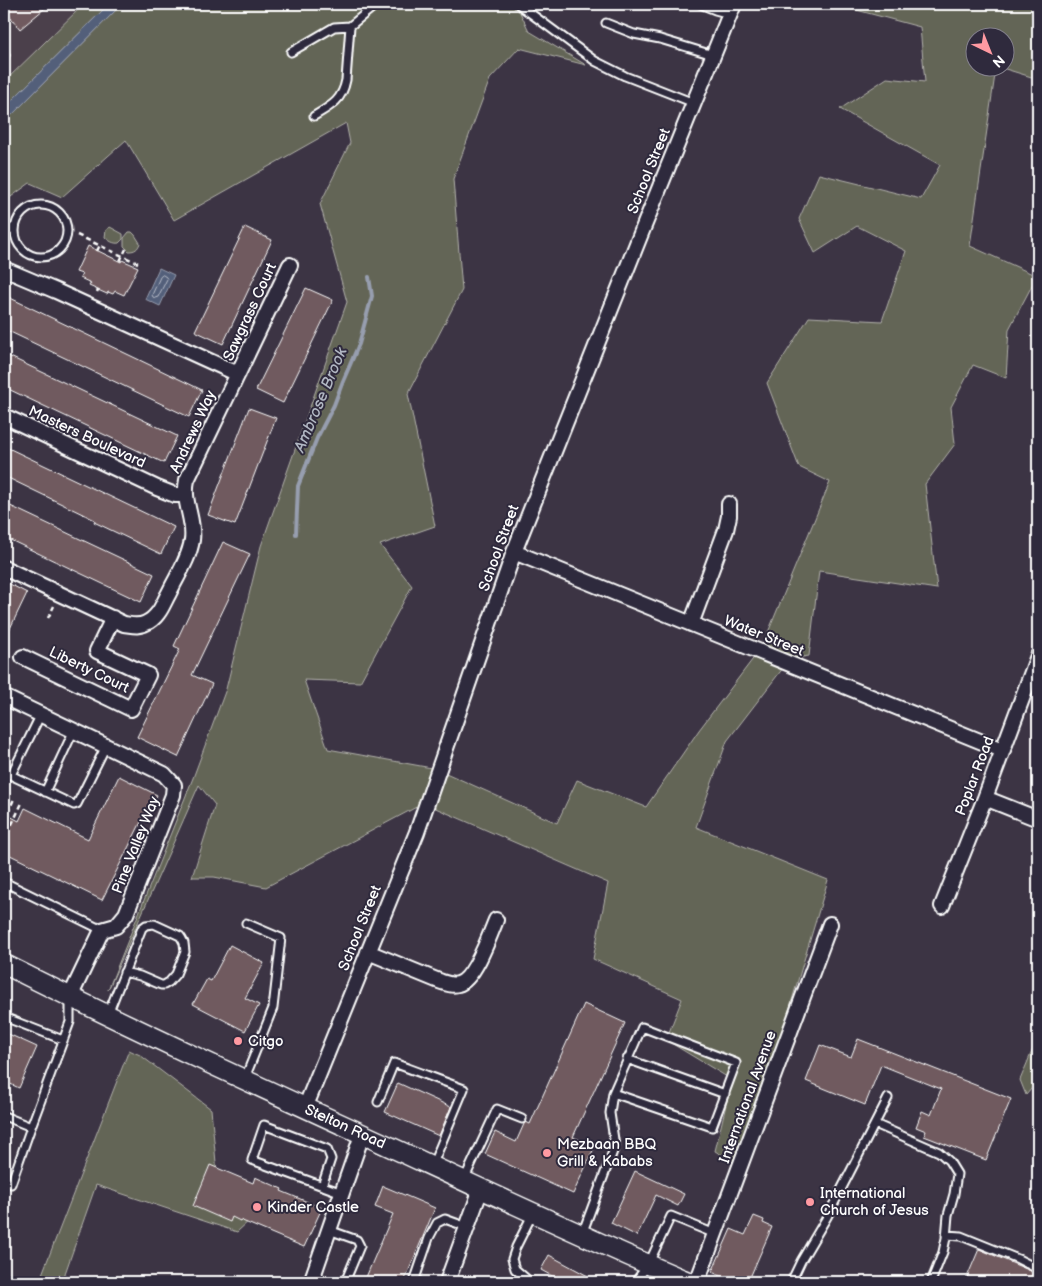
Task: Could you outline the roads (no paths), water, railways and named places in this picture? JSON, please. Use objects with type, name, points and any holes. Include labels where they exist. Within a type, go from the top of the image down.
[{"type":"main road","name":"Stelton Road","points":[[4,964],[244,1080],[689,1282]]},
{"type":"street","name":"School Street","points":[[305,1108],[417,832],[514,552],[732,9]]},
{"type":"street","name":"Sawgrass Court","points":[[238,374],[290,264]]},
{"type":"street","points":[[4,269],[238,374]]},
{"type":"street","name":"Andrews Way","points":[[4,568],[124,624],[140,626],[147,623],[158,613],[188,553],[192,539],[185,496],[187,480],[238,374]]},
{"type":"street","name":"Masters Boulevard","points":[[4,416],[157,488],[175,495],[185,496]]},
{"type":"street","points":[[691,624],[726,530],[729,504]]},
{"type":"street","name":"Water Street","points":[[514,552],[1002,750]]},
{"type":"street","name":"Liberty Court","points":[[23,657],[131,709],[148,675],[97,650],[113,618]]},
{"type":"street","name":"Poplar Road","points":[[942,906],[1038,656]]},
{"type":"street","name":"Pine Valley Way","points":[[6,700],[40,714],[155,769],[164,774],[174,785],[173,794],[126,914],[116,926],[102,930]]},
{"type":"street","points":[[984,798],[1038,819]]},
{"type":"street","points":[[368,952],[439,981],[459,984],[474,971],[496,920]]},
{"type":"street","name":"International Avenue","points":[[697,1282],[830,924]]},
{"type":"street","points":[[70,997],[102,930]]},
{"type":"street","points":[[310,1282],[362,1134]]},
{"type":"street","points":[[447,1282],[481,1189]]},
{"type":"lane","points":[[291,52],[334,27],[350,26],[377,4]]},
{"type":"lane","points":[[518,4],[595,60],[625,76],[694,103]]},
{"type":"lane","points":[[700,4],[716,10],[732,9]]},
{"type":"lane","points":[[606,23],[634,34],[660,39],[713,55]]},
{"type":"lane","points":[[314,116],[334,104],[342,94],[346,80],[350,26]]},
{"type":"lane","points":[[4,52],[4,58]]},
{"type":"lane","points":[[4,235],[14,227],[24,211],[40,205],[50,206],[62,216],[66,224],[66,240],[62,248],[55,254],[39,258],[31,256],[23,252],[18,245],[14,236],[14,227]]},
{"type":"lane","points":[[40,714],[7,773],[74,805],[77,804],[106,746]]},
{"type":"lane","points":[[46,792],[74,730]]},
{"type":"lane","points":[[4,882],[102,930]]},
{"type":"lane","points":[[244,1080],[273,1008],[281,938],[246,923]]},
{"type":"lane","points":[[107,1015],[124,972],[140,932],[146,924],[154,924],[180,936],[184,941],[184,952],[174,978],[167,984],[161,985],[140,976],[124,972]]},
{"type":"lane","points":[[11,1184],[70,1022],[70,997]]},
{"type":"lane","points":[[4,1017],[63,1040]]},
{"type":"lane","points":[[582,1234],[615,1146],[610,1113],[613,1092],[642,1027],[736,1062],[712,1127],[613,1092]]},
{"type":"lane","points":[[627,1059],[725,1094]]},
{"type":"lane","points":[[378,1102],[394,1063],[464,1089],[431,1166]]},
{"type":"lane","points":[[791,1282],[827,1217],[888,1098]]},
{"type":"lane","points":[[464,1181],[496,1109],[522,1119]]},
{"type":"lane","points":[[4,1116],[31,1127]]},
{"type":"lane","points":[[875,1124],[938,1152],[949,1161],[957,1174],[948,1215],[943,1252],[932,1282]]},
{"type":"lane","points":[[322,1186],[331,1160],[327,1149],[264,1126],[252,1160],[322,1186],[342,1193]]},
{"type":"lane","points":[[530,1282],[515,1269],[512,1258],[534,1213]]},
{"type":"lane","points":[[635,1282],[648,1265],[671,1216],[715,1234]]},
{"type":"lane","points":[[414,1282],[429,1238],[437,1223],[445,1219],[467,1227]]},
{"type":"lane","points":[[329,1230],[357,1240],[360,1246],[345,1282]]},
{"type":"lane","points":[[946,1235],[961,1236],[1018,1259],[1038,1270]]},
{"type":"water","points":[[109,4],[122,4],[4,123],[4,108]]},
{"type":"water","points":[[159,268],[174,275],[160,306],[145,299]]},
{"type":"waterway","name":"Ambrose Brook","points":[[296,534],[298,486],[359,344],[372,296],[369,277]]},
{"type":"place","name":"Citgo","points":[[238,1041]]},
{"type":"place","name":"Mezbaan BBQ Grill & Kababs","points":[[547,1153]]},
{"type":"place","name":"International Church of Jesus","points":[[810,1202]]},
{"type":"place","name":"Kinder Castle","points":[[257,1207]]}]
